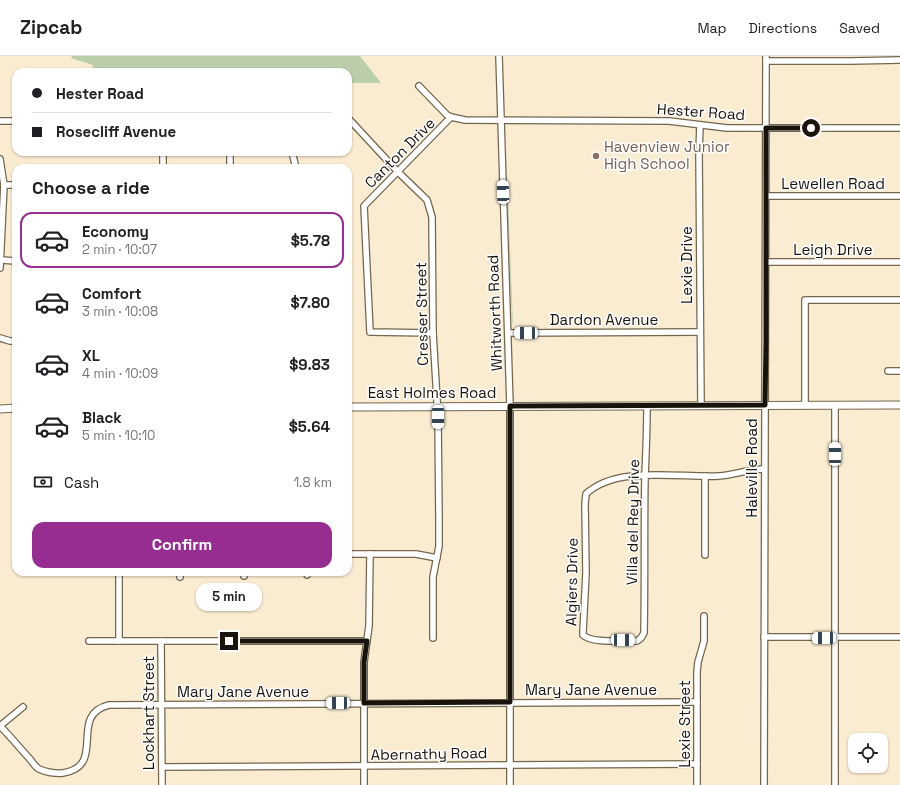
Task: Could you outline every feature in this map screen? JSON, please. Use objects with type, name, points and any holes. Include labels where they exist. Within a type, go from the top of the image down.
[{"type":"main road","name":"East Holmes Road","points":[[352,407],[900,405]]},
{"type":"main road","points":[[0,408],[12,408]]},
{"type":"street","name":"Whitworth Road","points":[[499,56],[510,406],[510,785]]},
{"type":"street","points":[[766,58],[900,60]]},
{"type":"street","name":"Haleville Road","points":[[764,785],[766,58]]},
{"type":"street","points":[[419,86],[442,110],[451,117]]},
{"type":"street","name":"Hester Road","points":[[451,117],[465,120],[669,121],[686,122],[721,128],[900,128]]},
{"type":"street","name":"Canton Drive","points":[[433,333],[370,332],[364,206],[451,117]]},
{"type":"street","points":[[0,121],[12,121]]},
{"type":"street","name":"Cresser Street","points":[[352,122],[398,172],[427,200],[432,217],[433,333],[437,406],[439,539],[433,577],[433,638]]},
{"type":"street","name":"Lexie Drive","points":[[700,125],[699,332],[701,405]]},
{"type":"street","points":[[0,159],[4,185],[0,268]]},
{"type":"street","points":[[4,185],[12,185]]},
{"type":"street","name":"Lewellen Road","points":[[766,196],[900,196]]},
{"type":"street","points":[[1,260],[12,261]]},
{"type":"street","name":"Leigh Drive","points":[[766,262],[900,262]]},
{"type":"street","points":[[805,405],[805,300],[900,300]]},
{"type":"street","name":"Dardon Avenue","points":[[508,333],[699,332]]},
{"type":"street","points":[[0,338],[12,341]]},
{"type":"street","points":[[888,371],[900,371]]},
{"type":"street","points":[[835,405],[835,785]]},
{"type":"street","name":"Villa del Rey Drive","points":[[641,638],[644,635],[647,406]]},
{"type":"street","points":[[645,475],[705,476],[764,469]]},
{"type":"street","name":"Algiers Drive","points":[[641,638],[637,641],[596,640],[586,638],[583,635],[586,494],[593,488],[621,477],[645,475]]},
{"type":"street","points":[[705,476],[705,555]]},
{"type":"street","points":[[352,554],[416,554],[437,558]]},
{"type":"street","points":[[364,785],[364,662],[369,626],[370,554]]},
{"type":"street","points":[[118,576],[119,641]]},
{"type":"street","name":"Lexie Street","points":[[697,785],[698,662],[704,644],[704,616]]},
{"type":"street","points":[[764,638],[900,637]]},
{"type":"street","points":[[89,641],[367,641]]},
{"type":"street","name":"Lockhart Street","points":[[161,641],[162,785]]},
{"type":"street","name":"Mary Jane Avenue","points":[[0,726],[39,769],[58,774],[77,768],[82,764],[87,750],[88,723],[96,710],[109,705],[697,702]]},
{"type":"street","points":[[0,726],[22,707]]},
{"type":"street","name":"Abernathy Road","points":[[162,766],[697,764]]},
{"type":"green space","points":[[72,56],[360,56],[381,83],[352,83],[352,68],[93,68],[93,65],[71,58]]},
{"type":"green space","points":[[507,195],[508,196],[513,326],[512,321]]},
{"type":"place","name":"Havenview Junior High School","points":[[596,156]]},
{"type":"route","points":[[229,641],[367,641],[364,658],[364,703],[510,702],[510,406],[765,405],[766,128],[811,128]]}]
